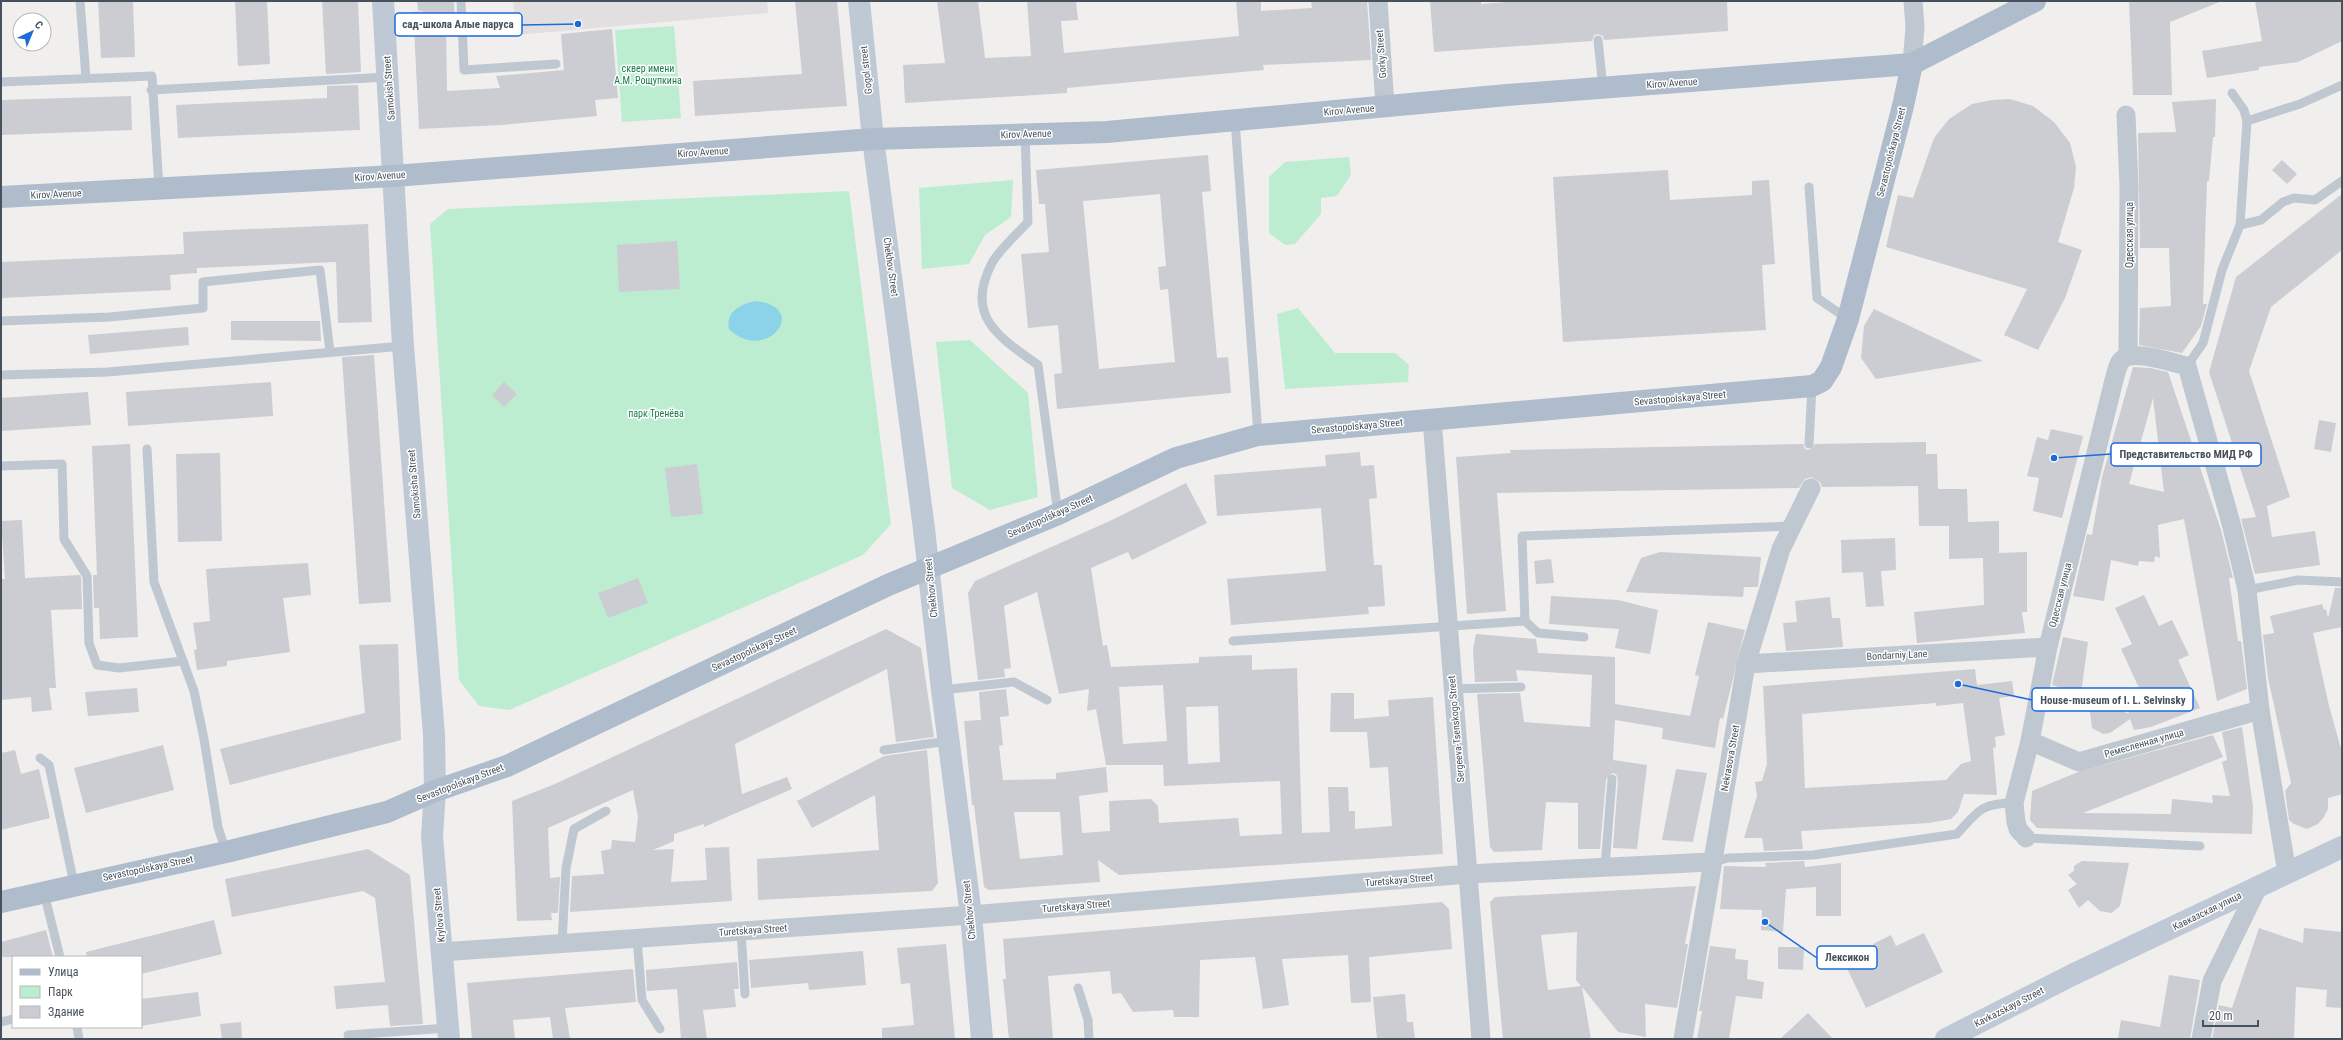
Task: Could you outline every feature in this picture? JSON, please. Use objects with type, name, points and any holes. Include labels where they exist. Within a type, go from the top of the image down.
[{"type":"main road","name":"Gogol street","points":[[860,1],[873,139]]},
{"type":"main road","name":"Kirov Avenue","points":[[1,197],[394,176],[873,139],[1107,132],[1603,88],[1912,64],[2035,1]]},
{"type":"main road","name":"Samokish Street","points":[[384,10],[394,176]]},
{"type":"main road","name":"Sevastopolskaya Street","points":[[1,902],[74,884],[226,852],[387,812],[435,791],[507,766],[929,567],[1058,514],[1176,458],[1258,435],[1812,386],[1822,381],[1831,367],[1848,319],[1903,106],[1912,64]]},
{"type":"main road","name":"Chekhov Street","points":[[873,139],[929,567],[948,741],[970,915],[982,1039]]},
{"type":"main road","name":"Samokisha Street","points":[[394,176],[403,346],[434,735],[435,791]]},
{"type":"main road","name":"Krylova Street","points":[[435,791],[432,836],[448,1033]]},
{"type":"main road","points":[[2259,885],[2342,847]]},
{"type":"main road","name":"Kavkazskaya Street","points":[[1946,1039],[2072,974],[2259,885]]},
{"type":"street","name":"Gorky Street","points":[[1378,1],[1385,107]]},
{"type":"street","points":[[1912,64],[1915,27],[1913,1]]},
{"type":"street","name":"Одесская улица","points":[[2026,838],[2018,829],[2014,803],[2030,740],[2048,647],[2114,380],[2121,361],[2128,356],[2129,193],[2126,115]]},
{"type":"street","points":[[2128,356],[2139,355],[2187,366],[2232,526],[2247,590],[2260,710],[2287,873]]},
{"type":"street","name":"Sergeeva-Tsenskogo Street","points":[[1432,419],[1480,1039]]},
{"type":"street","name":"Nekrasova Street","points":[[1682,1039],[1746,664],[1781,549],[1811,488]]},
{"type":"street","name":"Bondarniy Lane","points":[[1746,664],[2048,647]]},
{"type":"street","name":"Ремесленная улица","points":[[2030,740],[2079,762],[2260,710]]},
{"type":"street","name":"Turetskaya Street","points":[[442,952],[970,915],[1468,874],[1711,862]]},
{"type":"street","points":[[2201,1039],[2212,981],[2259,885]]},
{"type":"lane","points":[[80,1],[86,78]]},
{"type":"lane","points":[[461,1],[458,14],[464,70],[556,64]]},
{"type":"lane","points":[[384,10],[418,16]]},
{"type":"lane","points":[[1598,40],[1603,88]]},
{"type":"lane","points":[[1,82],[152,76],[151,90],[159,188]]},
{"type":"lane","points":[[151,90],[388,78]]},
{"type":"lane","points":[[2247,121],[2300,104],[2342,85]]},
{"type":"lane","points":[[2187,366],[2203,343],[2222,270],[2240,225],[2247,121],[2244,110],[2232,93]]},
{"type":"lane","points":[[1235,120],[1258,435]]},
{"type":"lane","points":[[1025,134],[1028,222],[992,262],[980,294],[986,319],[1006,342],[1038,365],[1058,514]]},
{"type":"lane","points":[[2240,225],[2262,220],[2283,202],[2294,198],[2315,200],[2342,181]]},
{"type":"lane","points":[[1809,187],[1817,298],[1848,319]]},
{"type":"lane","points":[[1,322],[109,317],[203,308],[203,282],[320,270],[330,352]]},
{"type":"lane","points":[[1,375],[108,372],[403,346]]},
{"type":"lane","points":[[1809,444],[1812,386]]},
{"type":"lane","points":[[147,449],[154,582],[194,690],[204,739],[218,827],[226,852]]},
{"type":"lane","points":[[1,466],[62,464],[64,539],[87,576],[90,643],[97,665],[119,668],[183,661]]},
{"type":"lane","points":[[1584,637],[1538,633],[1525,620],[1522,536],[1792,526]]},
{"type":"lane","points":[[2247,590],[2298,580],[2342,582]]},
{"type":"lane","points":[[1233,641],[1525,620]]},
{"type":"lane","points":[[942,690],[1014,682],[1047,700]]},
{"type":"lane","points":[[1453,689],[1521,687]]},
{"type":"lane","points":[[884,750],[948,741]]},
{"type":"lane","points":[[40,758],[48,765],[74,884]]},
{"type":"lane","points":[[1605,867],[1612,779]]},
{"type":"lane","points":[[1711,862],[1728,858],[1813,856],[1957,834],[1979,809],[1997,803],[2014,803]]},
{"type":"lane","points":[[562,943],[566,868],[574,829],[606,811]]},
{"type":"lane","points":[[2026,838],[2200,846]]},
{"type":"lane","points":[[43,892],[60,956]]},
{"type":"lane","points":[[740,931],[745,994]]},
{"type":"lane","points":[[637,938],[642,1000],[660,1029]]},
{"type":"lane","points":[[1078,988],[1088,1020],[1089,1039]]},
{"type":"lane","points":[[1,1022],[12,1019]]},
{"type":"lane","points":[[76,1028],[79,1039]]},
{"type":"lane","points":[[348,1035],[448,1033]]},
{"type":"shaded area","points":[[513,1],[767,1],[768,13],[516,35]]},
{"type":"green space","name":"сквер имени А.М. Рощупкина","points":[[674,26],[681,118],[622,122],[615,30]]},
{"type":"green space","points":[[1349,157],[1351,175],[1337,196],[1321,198],[1321,214],[1295,244],[1285,245],[1269,233],[1269,177],[1285,162]]},
{"type":"green space","points":[[1013,180],[1011,217],[985,235],[969,264],[922,269],[919,188]]},
{"type":"green space","name":"парк Тренёва","points":[[849,191],[891,524],[863,555],[509,710],[479,706],[459,680],[430,224],[448,209]]},
{"type":"green space","points":[[1298,308],[1335,353],[1395,353],[1409,365],[1408,382],[1285,389],[1277,314]]},
{"type":"green space","points":[[970,340],[1028,393],[1038,497],[990,510],[952,488],[936,342]]},
{"type":"water","points":[[755,301],[772,305],[780,313],[782,322],[777,331],[769,338],[757,341],[743,338],[729,329],[728,323],[729,318],[735,310],[744,304]]},
{"type":"building","points":[[98,1],[133,1],[135,57],[101,58]]},
{"type":"building","points":[[235,1],[267,1],[270,64],[238,66]]},
{"type":"building","points":[[322,1],[358,1],[361,72],[326,74]]},
{"type":"building","points":[[417,1],[454,1],[455,25],[446,25],[447,91],[500,88],[496,76],[564,70],[561,34],[612,29],[618,98],[595,100],[597,116],[501,125],[419,129],[414,27],[418,27],[418,22],[424,16],[423,12],[418,10]]},
{"type":"building","points":[[795,1],[837,1],[847,106],[695,116],[693,81],[802,74]]},
{"type":"building","points":[[937,1],[978,1],[985,58],[1031,56],[1027,1],[1076,1],[1078,20],[1061,21],[1064,53],[1239,36],[1236,1],[1261,1],[1261,11],[1312,8],[1311,1],[1367,1],[1371,60],[1263,65],[1264,70],[1067,88],[1067,93],[905,103],[903,65],[945,63]]},
{"type":"building","points":[[1430,1],[1481,1],[1481,4],[1519,1],[1727,1],[1728,31],[1604,40],[1603,36],[1598,34],[1594,35],[1592,41],[1434,52]]},
{"type":"building","points":[[2129,1],[2222,1],[2170,22],[2172,95],[2133,95]]},
{"type":"building","points":[[2255,1],[2342,1],[2342,41],[2298,62],[2259,67],[2259,70],[2207,78],[2202,51],[2262,41]]},
{"type":"building","points":[[358,85],[360,130],[178,138],[176,105],[327,98],[327,86]]},
{"type":"building","points":[[131,96],[132,130],[1,135],[1,100]]},
{"type":"building","points":[[2010,99],[2033,106],[2054,122],[2070,143],[2076,167],[2074,188],[2058,242],[2082,250],[2065,298],[2038,350],[2004,335],[2027,289],[1886,247],[1898,195],[1913,198],[1934,138],[1949,119],[1972,104],[1992,100]]},
{"type":"building","points":[[2216,99],[2215,137],[2213,137],[2209,181],[2207,181],[2203,304],[2207,304],[2201,326],[2182,353],[2139,345],[2140,308],[2171,306],[2169,248],[2140,248],[2138,133],[2176,132],[2172,102]]},
{"type":"building","points":[[1208,155],[1211,191],[1202,192],[1217,358],[1228,357],[1231,393],[1057,409],[1054,374],[1062,373],[1058,325],[1028,328],[1021,254],[1049,252],[1045,204],[1039,204],[1036,170]],"holes":[[[1160,194],[1166,266],[1158,267],[1160,290],[1168,289],[1175,362],[1099,369],[1083,201]]]},
{"type":"building","points":[[2282,160],[2297,174],[2287,184],[2272,170]]},
{"type":"building","points":[[1668,170],[1670,200],[1752,195],[1752,181],[1769,180],[1775,264],[1762,265],[1766,330],[1563,342],[1553,177]]},
{"type":"building","points":[[2342,194],[2342,250],[2271,307],[2249,371],[2290,497],[2267,506],[2272,537],[2315,531],[2320,565],[2255,574],[2241,519],[2256,517],[2209,372],[2236,277]]},
{"type":"building","points":[[368,224],[372,322],[338,323],[336,262],[197,268],[197,273],[170,275],[171,290],[1,298],[1,262],[184,254],[183,232]]},
{"type":"building","points":[[677,241],[680,289],[619,292],[617,245]]},
{"type":"building","points":[[1874,309],[1983,361],[1876,379],[1861,358],[1864,326]]},
{"type":"building","points":[[231,321],[320,321],[321,341],[231,340]]},
{"type":"building","points":[[188,327],[189,345],[90,354],[88,335]]},
{"type":"building","points":[[374,355],[391,602],[359,604],[342,357]]},
{"type":"building","points":[[2133,367],[2150,368],[2168,372],[2221,530],[2233,578],[2229,578],[2238,641],[2241,641],[2247,689],[2217,701],[2184,519],[2158,525],[2160,558],[2155,556],[2154,562],[2139,561],[2138,566],[2111,560],[2104,601],[2073,596],[2087,534],[2092,535],[2102,477]],"holes":[[[2153,398],[2164,492],[2129,484]]]},
{"type":"building","points":[[271,382],[273,416],[128,426],[126,392]]},
{"type":"building","points":[[504,382],[517,394],[504,407],[492,395]]},
{"type":"building","points":[[88,392],[91,425],[1,431],[1,398]]},
{"type":"building","points":[[2319,420],[2336,423],[2331,452],[2314,449]]},
{"type":"building","points":[[2051,429],[2083,436],[2062,518],[2033,511],[2039,478],[2027,476],[2037,437],[2048,440]]},
{"type":"building","points":[[1926,442],[1926,454],[1937,454],[1938,489],[1967,489],[1968,522],[1999,521],[1999,553],[2027,552],[2027,612],[2022,612],[2025,633],[1917,643],[1914,612],[1984,605],[1983,558],[1949,559],[1949,526],[1919,526],[1918,486],[1822,487],[1820,482],[1811,477],[1805,479],[1799,488],[1497,493],[1506,611],[1467,614],[1456,457],[1511,453],[1510,450],[1803,444],[1805,449],[1809,450],[1815,444]]},
{"type":"building","points":[[130,444],[138,637],[100,639],[99,608],[94,608],[93,575],[97,575],[92,446]]},
{"type":"building","points":[[1360,452],[1361,466],[1374,465],[1377,498],[1369,499],[1374,565],[1382,565],[1385,606],[1368,607],[1369,614],[1231,625],[1227,579],[1326,571],[1321,508],[1217,516],[1214,475],[1326,466],[1325,455]]},
{"type":"building","points":[[220,453],[222,541],[178,542],[176,454]]},
{"type":"building","points":[[697,464],[703,514],[671,517],[665,468]]},
{"type":"building","points":[[1186,483],[1207,523],[1132,560],[1128,552],[1091,568],[1103,646],[1107,645],[1111,667],[1199,663],[1199,657],[1252,655],[1252,670],[1297,668],[1302,833],[1330,832],[1328,787],[1348,787],[1349,811],[1355,811],[1355,829],[1392,826],[1388,767],[1370,768],[1367,732],[1330,732],[1331,693],[1354,693],[1354,719],[1389,716],[1388,700],[1433,697],[1443,854],[1119,875],[1098,860],[1100,882],[989,890],[984,887],[974,805],[972,805],[964,721],[981,720],[979,692],[1006,689],[1009,716],[1000,717],[1003,745],[999,746],[1003,780],[1056,779],[1056,773],[1106,767],[1108,792],[1079,796],[1082,833],[1110,831],[1109,801],[1151,799],[1158,806],[1159,823],[1238,818],[1240,836],[1282,834],[1280,781],[1164,786],[1163,765],[1106,765],[1096,709],[1087,711],[1089,689],[1059,694],[1037,592],[1004,606],[1011,668],[1004,669],[1005,677],[978,680],[968,593],[975,581],[1112,520]],"holes":[[[1163,685],[1167,741],[1123,744],[1119,687]],[[1218,706],[1220,762],[1188,764],[1186,707]],[[1014,812],[1060,812],[1063,855],[1020,859]]]},
{"type":"building","points":[[22,520],[25,578],[80,575],[81,578],[82,609],[51,610],[56,688],[49,688],[52,710],[32,712],[31,697],[1,700],[1,579],[5,579],[1,521]]},
{"type":"building","points":[[1895,538],[1896,570],[1881,571],[1884,606],[1866,607],[1863,572],[1842,573],[1841,540]]},
{"type":"building","points":[[1660,552],[1761,557],[1758,587],[1744,587],[1743,597],[1626,592],[1641,558]]},
{"type":"building","points":[[1551,559],[1554,583],[1536,584],[1534,561]]},
{"type":"building","points":[[308,563],[311,595],[283,598],[290,652],[227,661],[227,666],[197,670],[194,650],[197,649],[193,623],[210,621],[206,569]]},
{"type":"building","points":[[638,578],[648,603],[608,618],[598,593]]},
{"type":"building","points":[[2335,588],[2342,588],[2342,627],[2313,633],[2329,706],[2342,752],[2342,794],[2328,798],[2328,809],[2324,817],[2318,824],[2307,829],[2294,824],[2289,820],[2285,791],[2291,783],[2268,678],[2263,635],[2274,633],[2270,616],[2322,604],[2324,610],[2326,609],[2328,618]]},
{"type":"building","points":[[2144,595],[2159,626],[2172,620],[2189,655],[2178,660],[2200,708],[2151,727],[2134,730],[2130,719],[2110,733],[2103,734],[2092,728],[2090,712],[2098,704],[2107,703],[2129,714],[2127,709],[2146,703],[2121,649],[2132,644],[2115,608]]},
{"type":"building","points":[[1551,596],[1618,600],[1658,610],[1650,654],[1615,648],[1619,629],[1549,624]]},
{"type":"building","points":[[1830,597],[1832,618],[1840,618],[1843,647],[1786,651],[1783,623],[1797,622],[1795,601]]},
{"type":"building","points":[[1708,622],[1745,630],[1723,719],[1720,718],[1715,748],[1662,739],[1663,728],[1615,720],[1613,760],[1647,765],[1637,849],[1613,848],[1618,779],[1616,774],[1612,773],[1606,779],[1600,849],[1578,849],[1578,803],[1546,802],[1542,850],[1494,852],[1490,847],[1477,694],[1520,693],[1524,722],[1590,727],[1592,675],[1516,670],[1518,681],[1475,682],[1473,650],[1476,634],[1536,639],[1538,653],[1615,657],[1615,704],[1690,716],[1699,676],[1695,675]]},
{"type":"building","points":[[886,629],[921,648],[934,737],[896,742],[887,669],[735,744],[742,794],[787,777],[792,789],[704,827],[704,824],[674,834],[674,841],[653,850],[674,849],[671,882],[707,880],[705,848],[729,847],[732,901],[570,912],[572,876],[604,874],[601,851],[611,849],[612,840],[635,842],[638,817],[633,790],[548,828],[550,878],[560,877],[558,913],[551,913],[552,920],[517,921],[512,801],[555,784]]},
{"type":"building","points":[[2063,637],[2088,642],[2081,693],[2052,685]]},
{"type":"building","points":[[398,644],[401,740],[230,785],[220,749],[365,713],[359,645]]},
{"type":"building","points":[[1975,669],[1977,685],[2012,681],[2014,696],[1999,698],[2005,735],[1995,737],[1996,747],[1993,748],[1997,795],[1964,794],[1958,812],[1951,819],[1929,823],[1801,831],[1803,849],[1764,851],[1762,838],[1744,838],[1757,796],[1755,782],[1762,781],[1767,764],[1763,686]],"holes":[[[1936,703],[1936,706],[1963,703],[1971,761],[1961,764],[1946,780],[1805,788],[1802,714]]]},
{"type":"building","points":[[137,688],[139,712],[88,716],[85,692]]},
{"type":"building","points":[[2242,727],[2253,807],[2252,834],[2037,828],[2030,820],[2032,791],[2078,772],[2213,735],[2223,757],[2083,813],[2171,814],[2172,799],[2213,803],[2212,795],[2230,796],[2222,762],[2227,760],[2222,732]]},
{"type":"building","points":[[163,745],[174,790],[86,813],[74,768]]},
{"type":"building","points":[[15,750],[21,774],[39,769],[50,818],[1,830],[1,753]]},
{"type":"building","points":[[927,750],[938,883],[932,891],[758,900],[757,859],[879,850],[875,795],[812,828],[797,801],[884,756]]},
{"type":"building","points":[[1676,769],[1707,773],[1693,842],[1662,840]]},
{"type":"building","points":[[368,849],[410,875],[423,1024],[390,1026],[388,1005],[336,1009],[334,986],[385,982],[375,898],[363,891],[232,917],[225,879]]},
{"type":"building","points":[[1804,861],[1805,867],[1841,863],[1841,916],[1816,916],[1816,887],[1786,889],[1783,932],[1761,930],[1762,910],[1720,909],[1724,866],[1766,867],[1765,863]]},
{"type":"building","points":[[2082,861],[2129,863],[2120,906],[2111,913],[2100,911],[2088,900],[2079,908],[2068,890],[2077,884],[2068,875],[2074,871],[2074,866]]},
{"type":"building","points":[[1696,886],[1685,944],[1688,944],[1677,1008],[1645,1004],[1646,1037],[1618,1032],[1582,987],[1591,1039],[1503,1039],[1490,902],[1495,897]],"holes":[[[1577,932],[1576,980],[1581,986],[1548,990],[1541,935]]]},
{"type":"building","points":[[1442,902],[1449,909],[1452,949],[1369,957],[1371,1002],[1351,1003],[1348,955],[1282,959],[1289,1005],[1263,1009],[1255,957],[1200,960],[1199,1017],[1174,1017],[1173,1010],[1133,1012],[1121,993],[1112,994],[1110,971],[1048,976],[1053,1039],[1009,1039],[1003,979],[1006,979],[1003,939]]},
{"type":"building","points":[[214,920],[222,954],[142,974],[142,956],[87,956],[86,952]]},
{"type":"building","points":[[2259,928],[2303,943],[2304,928],[2342,932],[2342,1008],[2326,1007],[2327,990],[2296,987],[2294,1039],[2212,1039],[2219,1005],[2232,1008]]},
{"type":"building","points":[[46,930],[53,956],[1,957],[1,942]]},
{"type":"building","points":[[1924,933],[1943,972],[1866,1008],[1846,966],[1876,951],[1873,944],[1891,935],[1896,946]]},
{"type":"building","points":[[946,944],[955,1039],[882,1039],[882,1028],[914,1025],[910,983],[901,984],[897,948]]},
{"type":"building","points":[[1710,946],[1736,949],[1735,959],[1748,960],[1747,979],[1764,982],[1762,999],[1736,996],[1729,1039],[1697,1039],[1702,1011],[1699,1011]]},
{"type":"building","points":[[1778,947],[1804,947],[1803,970],[1778,969]]},
{"type":"building","points":[[863,951],[866,985],[809,990],[808,983],[751,988],[749,960]]},
{"type":"building","points":[[737,962],[739,989],[734,989],[736,1007],[703,1010],[707,1039],[681,1039],[677,989],[647,991],[646,970]]},
{"type":"building","points":[[633,969],[636,1002],[565,1008],[570,1039],[553,1039],[550,1017],[513,1020],[515,1039],[472,1039],[467,983]]},
{"type":"building","points":[[2169,975],[2200,980],[2190,1039],[2118,1039],[2121,1020],[2160,1027]]},
{"type":"building","points":[[198,992],[201,1016],[142,1026],[142,999]]},
{"type":"building","points":[[1405,994],[1407,1022],[1413,1022],[1415,1039],[1377,1039],[1373,997]]},
{"type":"building","points":[[1808,1013],[1833,1039],[1780,1039]]},
{"type":"building","points":[[241,1022],[242,1039],[222,1039],[220,1024]]},
{"type":"place","name":"сад-школа Алые паруса","points":[[578,24]]},
{"type":"place","name":"Представительство МИД РФ","points":[[2054,458]]},
{"type":"place","name":"House-museum of I. L. Selvinsky","points":[[1958,684]]},
{"type":"place","name":"Лексикон","points":[[1765,922]]}]
